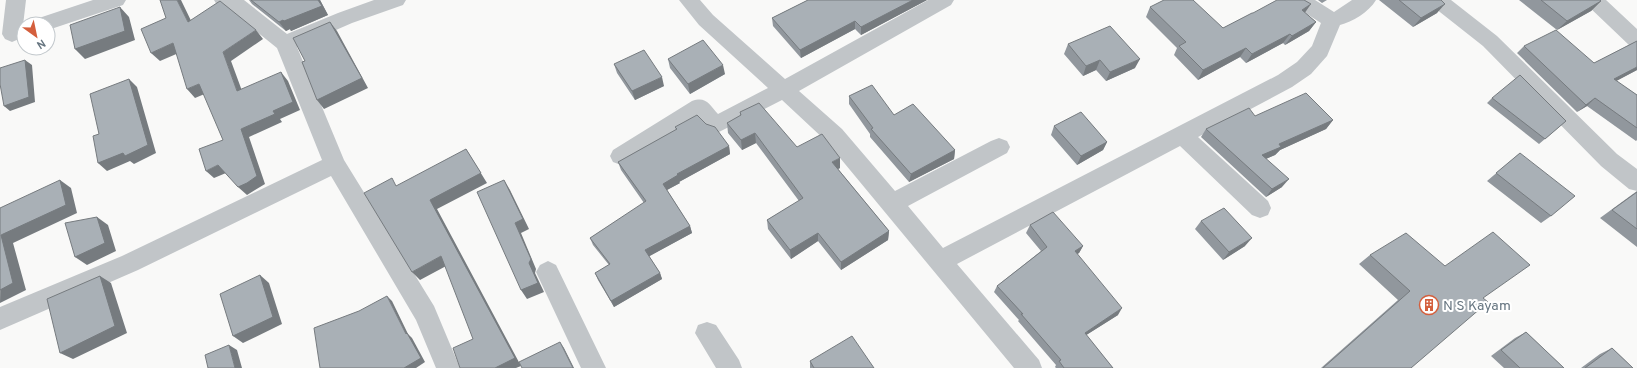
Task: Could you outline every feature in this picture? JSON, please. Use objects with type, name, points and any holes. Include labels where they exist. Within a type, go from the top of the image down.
[{"type":"street","points":[[12,34],[16,0]]},
{"type":"street","points":[[56,20],[116,0]]},
{"type":"street","points":[[224,0],[236,5],[285,43],[335,164],[426,314],[448,368]]},
{"type":"street","points":[[285,43],[345,18],[396,0]]},
{"type":"street","points":[[689,0],[706,20],[834,135],[893,203],[1030,368]]},
{"type":"street","points":[[621,156],[699,107],[716,125],[783,90],[944,0]]},
{"type":"street","points":[[1300,0],[1332,20],[1343,17],[1366,0]]},
{"type":"street","points":[[1438,0],[1490,41],[1609,160],[1637,182]]},
{"type":"street","points":[[1594,0],[1637,41]]},
{"type":"street","points":[[940,261],[1285,81],[1304,68],[1320,50],[1332,20]]},
{"type":"street","points":[[1182,135],[1260,208]]},
{"type":"street","points":[[893,203],[999,148]]},
{"type":"street","points":[[0,319],[130,263],[335,164]]},
{"type":"street","points":[[548,272],[594,368]]},
{"type":"street","points":[[707,333],[730,368]]},
{"type":"building","points":[[160,0],[177,0],[188,22],[220,1],[256,30],[223,52],[237,91],[281,72],[293,102],[273,111],[275,114],[241,129],[257,176],[247,183],[238,187],[218,165],[206,171],[199,149],[223,140],[199,84],[187,89],[173,43],[151,53],[141,29],[166,18]]},
{"type":"building","points":[[251,0],[318,0],[322,6],[279,22]]},
{"type":"building","points":[[808,0],[913,0],[861,27],[855,21],[800,50],[772,18]]},
{"type":"building","points":[[1164,0],[1193,0],[1223,28],[1277,0],[1304,0],[1311,4],[1302,10],[1316,22],[1292,36],[1290,34],[1252,54],[1246,48],[1203,70],[1179,46],[1186,42],[1150,7]]},
{"type":"building","points":[[1399,0],[1441,0],[1445,4],[1421,18]]},
{"type":"building","points":[[1541,0],[1600,0],[1601,1],[1567,21]]},
{"type":"building","points":[[120,7],[125,31],[75,49],[70,25]]},
{"type":"building","points":[[330,22],[362,78],[317,100],[302,62],[305,61],[293,38]]},
{"type":"building","points":[[1110,26],[1140,59],[1110,72],[1100,60],[1086,66],[1068,44]]},
{"type":"building","points":[[1556,30],[1594,63],[1637,41],[1637,67],[1614,79],[1637,95],[1637,128],[1595,98],[1586,105],[1524,46]]},
{"type":"building","points":[[703,40],[723,65],[688,84],[668,59]]},
{"type":"building","points":[[644,50],[662,77],[632,91],[614,64]]},
{"type":"building","points":[[25,60],[29,97],[4,106],[0,84],[0,68]]},
{"type":"building","points":[[1520,75],[1566,121],[1545,139],[1492,98]]},
{"type":"building","points":[[129,79],[148,145],[125,156],[123,153],[98,163],[93,136],[99,134],[90,94]]},
{"type":"building","points":[[872,85],[894,115],[913,104],[955,150],[911,174],[871,129],[873,128],[849,96]]},
{"type":"building","points":[[1306,93],[1333,120],[1279,144],[1281,147],[1262,155],[1289,179],[1272,189],[1206,129],[1249,108],[1255,116]]},
{"type":"building","points":[[759,103],[797,147],[822,134],[840,158],[832,162],[889,231],[841,262],[818,233],[790,250],[767,220],[803,198],[755,133],[741,140],[727,123],[741,115],[740,112]]},
{"type":"building","points":[[1081,112],[1107,142],[1081,156],[1054,126]]},
{"type":"building","points":[[697,115],[706,124],[715,127],[729,146],[677,174],[678,175],[663,184],[690,226],[645,250],[660,273],[611,301],[595,273],[610,264],[590,238],[646,201],[618,162],[677,129],[675,127]]},
{"type":"building","points":[[466,149],[481,173],[430,200],[515,358],[495,368],[460,368],[453,348],[473,339],[441,256],[412,272],[364,193],[392,178],[396,186]]},
{"type":"building","points":[[1520,153],[1575,196],[1551,216],[1496,173]]},
{"type":"building","points":[[60,180],[66,205],[1,235],[13,283],[0,290],[0,208]]},
{"type":"building","points":[[504,180],[523,219],[515,223],[531,259],[529,263],[538,283],[521,290],[477,192]]},
{"type":"building","points":[[1637,192],[1637,229],[1612,210]]},
{"type":"building","points":[[1224,208],[1252,238],[1229,252],[1201,221]]},
{"type":"building","points":[[1053,212],[1083,246],[1075,251],[1122,308],[1085,333],[1113,368],[1064,368],[1059,361],[1061,360],[1021,314],[1023,314],[997,286],[1047,247],[1030,225]]},
{"type":"building","points":[[97,217],[105,243],[75,257],[65,223]]},
{"type":"building","name":"N S Kayam","points":[[1493,232],[1530,265],[1483,298],[1488,302],[1411,368],[1323,368],[1410,291],[1370,255],[1406,233],[1445,266]]},
{"type":"building","points":[[260,275],[273,317],[233,336],[220,294]]},
{"type":"building","points":[[100,276],[115,326],[60,353],[47,299]]},
{"type":"building","points":[[387,296],[406,334],[407,333],[421,358],[404,368],[320,368],[314,328],[359,311]]},
{"type":"building","points":[[1526,332],[1564,368],[1520,368],[1501,350]]},
{"type":"building","points":[[852,336],[874,368],[814,368],[810,361]]},
{"type":"building","points":[[560,342],[573,368],[522,368],[519,362]]},
{"type":"building","points":[[229,345],[235,368],[208,368],[205,355]]},
{"type":"building","points":[[1612,348],[1633,368],[1585,368]]},
{"type":"place","name":"N S Kayam","points":[[1429,305]]}]
